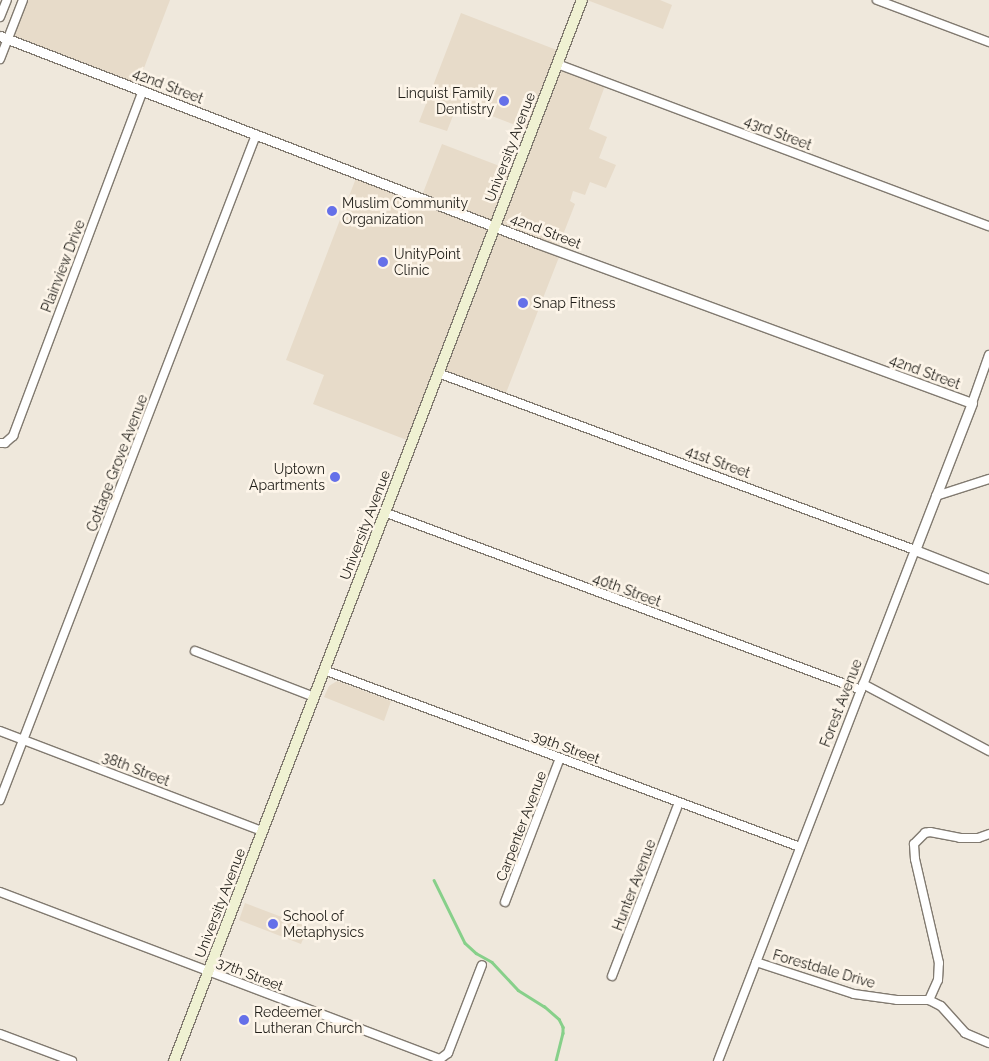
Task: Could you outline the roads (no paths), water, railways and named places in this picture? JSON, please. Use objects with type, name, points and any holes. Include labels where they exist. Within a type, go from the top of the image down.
[{"type":"main road","name":"University Avenue","points":[[174,1061],[582,0]]},
{"type":"street","points":[[0,17],[7,0]]},
{"type":"street","points":[[0,59],[4,38],[23,0]]},
{"type":"street","points":[[877,0],[989,42]]},
{"type":"street","name":"42nd Street","points":[[4,38],[494,226],[972,404]]},
{"type":"street","name":"43rd Street","points":[[557,64],[989,226]]},
{"type":"street","name":"Plainview Drive","points":[[0,443],[5,443],[12,436],[143,91]]},
{"type":"street","name":"Cottage Grove Avenue","points":[[0,800],[256,135]]},
{"type":"street","name":"Forest Avenue","points":[[718,1061],[972,404],[989,355]]},
{"type":"street","name":"41st Street","points":[[438,373],[989,578]]},
{"type":"street","points":[[936,496],[989,479]]},
{"type":"street","name":"40th Street","points":[[384,512],[862,687],[989,751]]},
{"type":"street","points":[[195,651],[314,697]]},
{"type":"street","name":"39th Street","points":[[324,670],[800,848]]},
{"type":"street","name":"38th Street","points":[[0,731],[262,831]]},
{"type":"street","name":"Carpenter Avenue","points":[[506,902],[560,758]]},
{"type":"street","name":"Hunter Avenue","points":[[612,976],[679,802]]},
{"type":"street","points":[[989,834],[978,838],[960,838],[936,833],[925,833],[914,844],[915,859],[939,963],[938,980],[929,1000],[941,1006],[965,1033],[989,1043]]},
{"type":"street","name":"37th Street","points":[[0,892],[436,1058],[442,1058],[448,1053],[482,965]]},
{"type":"street","name":"Forestdale Drive","points":[[756,962],[854,994],[897,1000],[929,1000]]},
{"type":"street","points":[[0,1034],[72,1061]]},
{"type":"waterway","points":[[434,880],[465,943],[476,953],[492,962],[518,990],[544,1006],[559,1019],[563,1027],[563,1033],[556,1061]]},
{"type":"place","name":"Linquist Family Dentistry","points":[[504,101]]},
{"type":"place","name":"Muslim Community Organization","points":[[332,211]]},
{"type":"place","name":"UnityPoint Clinic","points":[[383,262]]},
{"type":"place","name":"Snap Fitness","points":[[523,303]]},
{"type":"place","name":"Uptown Apartments","points":[[335,477]]},
{"type":"place","name":"School of Metaphysics","points":[[273,924]]},
{"type":"place","name":"Redeemer Lutheran Church","points":[[244,1020]]}]
